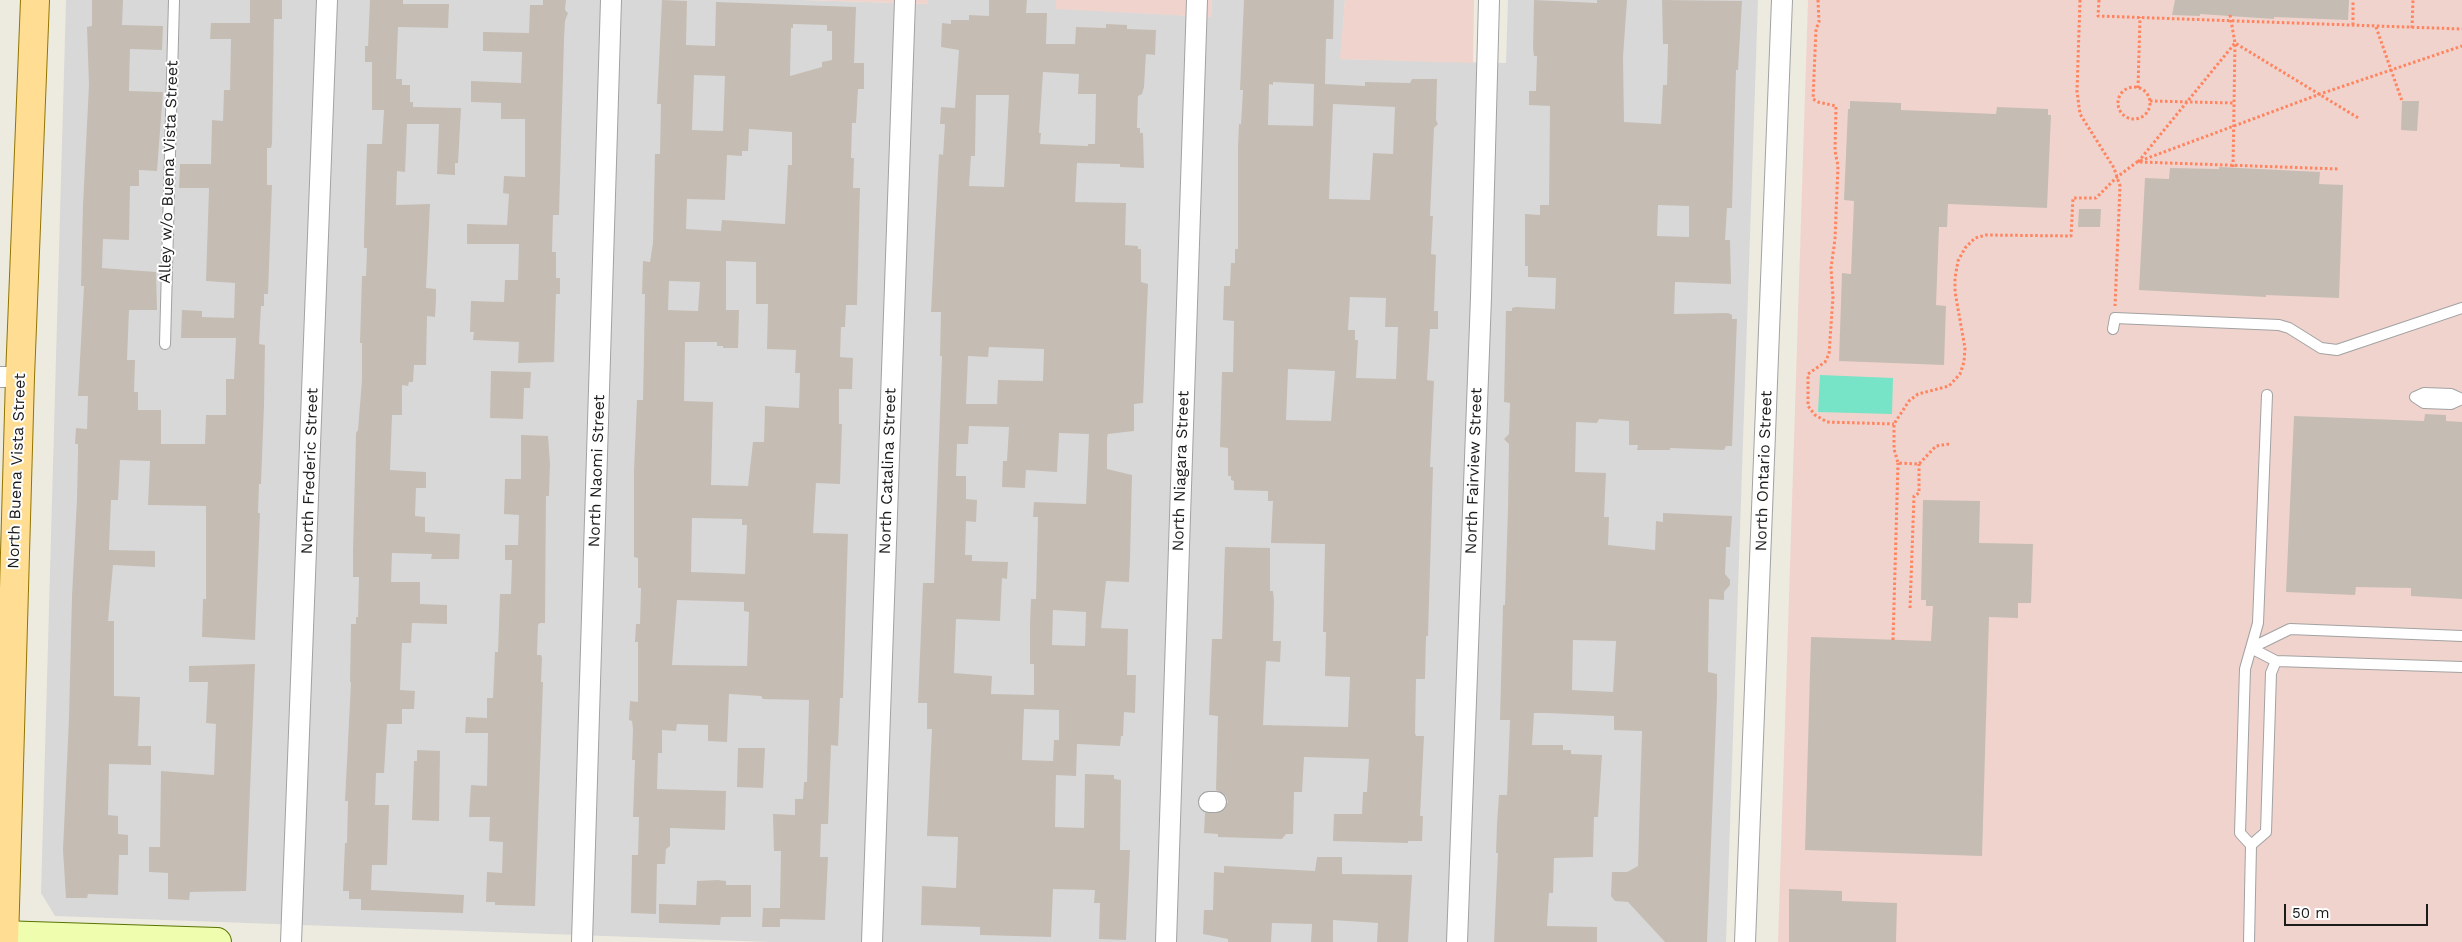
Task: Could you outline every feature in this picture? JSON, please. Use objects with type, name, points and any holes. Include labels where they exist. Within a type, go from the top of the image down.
[{"type":"main road","name":"North Buena Vista Street","points":[[3,938],[10,377],[35,0]]},
{"type":"street","name":"North Frederic Street","points":[[291,942],[327,0]]},
{"type":"street","name":"North Naomi Street","points":[[582,942],[611,0]]},
{"type":"street","name":"North Catalina Street","points":[[872,942],[905,0]]},
{"type":"street","name":"North Niagara Street","points":[[1166,942],[1197,0]]},
{"type":"street","name":"North Fairview Street","points":[[1457,942],[1489,0]]},
{"type":"street","name":"North Ontario Street","points":[[1745,942],[1782,0]]},
{"type":"street","points":[[3,938],[217,942]]},
{"type":"lane","name":"Alley w/o Buena Vista Street","points":[[165,344],[174,0]]},
{"type":"lane","points":[[2113,329],[2115,318],[2279,324],[2321,348],[2337,350],[2462,308]]},
{"type":"lane","points":[[2249,942],[2250,845],[2240,833],[2245,669],[2258,622],[2267,395]]},
{"type":"lane","points":[[2251,648],[2290,629],[2462,636]]},
{"type":"lane","points":[[2251,648],[2276,661],[2462,667]]},
{"type":"lane","points":[[2250,845],[2266,832],[2271,672],[2276,661]]},
{"type":"path","points":[[1818,0],[1819,22],[1816,29],[1813,99],[1836,106],[1835,151],[1838,166],[1835,239],[1830,268],[1833,297],[1829,354],[1825,362],[1808,374],[1808,406],[1815,415],[1826,422],[1894,424]]},
{"type":"path","points":[[2080,0],[2077,91],[2080,114],[2117,177],[2120,186],[2115,318]]},
{"type":"path","points":[[2099,0],[2098,16],[2462,29]]},
{"type":"path","points":[[2353,25],[2354,0]]},
{"type":"path","points":[[2412,0],[2412,28]]},
{"type":"path","points":[[2230,15],[2235,43],[2233,166]]},
{"type":"path","points":[[2138,88],[2140,17]]},
{"type":"path","points":[[2376,27],[2402,101]]},
{"type":"path","points":[[2235,43],[2360,119]]},
{"type":"path","points":[[1894,640],[1898,463],[1894,449],[1894,424],[1909,401],[1918,394],[1949,386],[1960,374],[1964,362],[1965,348],[1955,292],[1958,261],[1965,248],[1975,238],[1986,235],[2071,236],[2073,198],[2096,198],[2117,177],[2137,162],[2235,43]]},
{"type":"path","points":[[2137,162],[2320,94],[2462,46]]},
{"type":"path","points":[[2128,88],[2138,88],[2146,93],[2150,102],[2148,112],[2144,116],[2134,119],[2124,115],[2118,106],[2120,96],[2128,88]]},
{"type":"path","points":[[2150,102],[2233,103]]},
{"type":"path","points":[[2137,162],[2339,169]]},
{"type":"path","points":[[1910,608],[1914,496],[1919,493],[1919,464],[1936,446],[1949,444]]},
{"type":"path","points":[[1898,463],[1919,464]]},
{"type":"shaded area","points":[[66,0],[806,0],[927,4],[928,0],[1056,0],[1056,8],[1211,17],[1212,0],[1345,0],[1341,59],[1506,63],[1508,0],[1758,0],[1726,942],[769,942],[55,916],[41,893]]},
{"type":"shaded area","points":[[806,0],[928,0],[928,4]]},
{"type":"shaded area","points":[[1056,0],[1212,0],[1211,17],[1056,9]]},
{"type":"shaded area","points":[[1345,0],[1474,0],[1473,63],[1340,59]]},
{"type":"shaded area","points":[[1808,0],[2462,0],[2462,942],[1778,942]]},
{"type":"green space","points":[[1820,375],[1893,378],[1892,414],[1818,412]]},
{"type":"building","points":[[92,0],[123,0],[122,25],[163,26],[162,50],[130,49],[129,91],[163,92],[157,171],[139,170],[139,186],[130,186],[129,240],[103,239],[102,268],[156,272],[157,310],[129,310],[127,360],[135,360],[134,392],[138,392],[138,410],[161,410],[161,444],[205,444],[206,415],[226,415],[226,379],[234,379],[236,338],[181,338],[182,310],[202,311],[202,317],[234,318],[235,283],[206,281],[209,188],[179,188],[180,164],[211,164],[212,120],[223,121],[224,90],[230,90],[231,39],[210,39],[211,23],[250,23],[250,0],[282,0],[282,19],[274,19],[272,144],[271,148],[267,148],[267,185],[272,185],[268,294],[264,294],[264,306],[261,306],[259,344],[265,345],[255,640],[202,637],[203,599],[206,599],[206,506],[148,505],[150,461],[120,460],[118,500],[111,500],[109,550],[155,551],[155,567],[113,565],[108,621],[114,621],[114,696],[140,697],[138,746],[151,746],[151,765],[109,764],[108,815],[118,816],[118,834],[128,835],[128,855],[119,855],[118,895],[88,894],[87,898],[66,898],[63,850],[77,499],[78,444],[75,444],[76,428],[87,429],[88,396],[78,396],[84,286],[81,286],[83,205],[89,85],[87,27],[92,26]]},
{"type":"building","points":[[370,0],[403,0],[403,4],[449,4],[448,28],[398,27],[396,79],[402,79],[402,85],[410,85],[410,102],[413,102],[413,107],[461,108],[458,163],[455,163],[455,175],[437,174],[439,124],[407,124],[405,172],[397,171],[396,205],[430,204],[426,288],[436,289],[436,299],[435,317],[427,316],[426,365],[414,365],[413,382],[409,382],[408,386],[402,385],[402,415],[392,415],[390,470],[426,472],[426,488],[416,488],[415,516],[425,517],[425,532],[460,534],[459,559],[431,559],[432,554],[392,553],[391,582],[420,582],[420,604],[447,605],[447,624],[412,623],[411,643],[402,643],[400,690],[415,691],[414,709],[402,709],[402,724],[387,724],[384,773],[376,773],[375,805],[389,805],[387,865],[372,865],[371,890],[464,895],[463,913],[361,910],[361,899],[349,899],[349,891],[343,891],[345,843],[347,843],[348,801],[345,801],[351,682],[351,624],[356,624],[356,617],[358,617],[359,577],[353,577],[353,551],[356,433],[358,430],[362,380],[362,343],[360,343],[362,276],[366,276],[367,248],[364,248],[364,237],[367,144],[382,144],[384,110],[372,110],[372,62],[365,62],[365,46],[368,46]]},
{"type":"building","points":[[543,0],[566,0],[565,10],[568,13],[565,21],[564,39],[559,215],[553,215],[552,252],[556,252],[556,278],[560,278],[560,294],[556,294],[554,362],[518,363],[519,342],[473,340],[474,332],[470,332],[471,301],[504,302],[505,280],[518,280],[519,244],[467,244],[467,224],[507,225],[509,194],[503,193],[504,176],[525,177],[525,119],[501,119],[501,103],[471,102],[471,81],[521,83],[522,52],[483,51],[483,32],[529,33],[530,5],[543,5]]},
{"type":"building","points":[[662,0],[687,1],[686,45],[715,46],[716,2],[856,7],[854,63],[864,63],[864,89],[858,89],[856,123],[852,123],[851,158],[854,158],[853,188],[860,188],[857,305],[846,305],[845,327],[841,327],[840,357],[853,358],[852,389],[839,389],[839,424],[842,424],[840,484],[816,483],[813,533],[848,534],[843,698],[840,698],[838,746],[831,745],[828,824],[821,824],[820,857],[828,857],[825,920],[780,919],[780,927],[762,927],[763,908],[780,908],[781,851],[774,851],[773,814],[795,815],[795,799],[803,799],[804,782],[807,782],[809,700],[763,699],[761,696],[729,694],[727,742],[708,741],[708,725],[677,724],[676,731],[662,730],[662,753],[658,753],[657,789],[726,791],[725,830],[670,828],[670,846],[666,849],[665,864],[657,864],[656,914],[631,913],[632,855],[638,855],[639,817],[633,817],[635,760],[632,760],[633,729],[632,721],[629,720],[630,701],[638,702],[638,642],[635,642],[636,624],[640,624],[641,588],[638,588],[638,558],[634,557],[634,470],[637,400],[643,400],[645,294],[642,294],[643,261],[650,262],[653,243],[655,154],[660,154],[661,104],[657,104]],"holes":[[[793,24],[827,25],[827,31],[832,31],[832,60],[822,62],[822,67],[790,76],[791,28],[793,28]],[[694,75],[725,76],[723,131],[692,130]],[[749,129],[792,132],[792,165],[788,165],[785,224],[722,220],[721,231],[686,229],[687,199],[725,200],[727,155],[742,156],[742,151],[748,151]],[[726,261],[756,262],[756,304],[768,304],[767,349],[796,350],[795,373],[800,373],[799,408],[765,406],[764,442],[753,442],[748,486],[711,485],[713,402],[684,401],[685,342],[717,342],[717,346],[723,346],[723,348],[738,348],[739,310],[726,310]],[[669,281],[700,282],[698,311],[668,310]],[[692,518],[742,519],[742,525],[747,525],[745,574],[691,572]],[[677,600],[744,602],[744,611],[749,612],[747,666],[672,665]]]},
{"type":"building","points":[[989,0],[1027,0],[1026,13],[1047,13],[1046,44],[1075,44],[1076,27],[1106,28],[1106,24],[1127,25],[1127,29],[1156,30],[1155,55],[1146,54],[1144,87],[1142,94],[1138,96],[1137,128],[1140,128],[1140,133],[1143,133],[1144,168],[1120,167],[1120,164],[1077,163],[1075,202],[1126,203],[1125,245],[1138,246],[1138,249],[1141,249],[1141,282],[1148,284],[1143,403],[1134,404],[1134,431],[1108,434],[1107,438],[1107,469],[1132,475],[1129,582],[1106,581],[1101,628],[1128,629],[1127,675],[1136,675],[1135,713],[1124,712],[1123,736],[1121,736],[1120,746],[1077,744],[1076,776],[1056,775],[1055,827],[1084,828],[1085,774],[1114,775],[1114,779],[1121,780],[1120,850],[1130,850],[1126,940],[1099,939],[1100,903],[1094,903],[1095,890],[1053,889],[1051,937],[980,935],[980,927],[921,925],[922,886],[956,888],[958,837],[927,836],[932,729],[927,729],[927,703],[918,703],[923,583],[934,583],[942,356],[940,356],[941,312],[931,312],[939,154],[943,155],[945,124],[940,124],[941,107],[955,108],[959,50],[941,47],[942,23],[951,24],[951,20],[969,20],[969,15],[989,16]],"holes":[[[1043,72],[1079,74],[1078,94],[1096,94],[1095,144],[1088,144],[1088,146],[1040,144],[1041,133],[1039,133]],[[976,95],[1009,95],[1004,187],[969,186],[971,156],[975,156]],[[989,347],[1044,349],[1043,381],[998,380],[997,404],[966,404],[968,356],[988,357]],[[969,426],[1009,427],[1007,461],[1003,461],[1002,487],[1025,488],[1026,470],[1057,472],[1059,433],[1089,434],[1086,504],[1034,502],[1033,517],[1038,517],[1036,599],[1031,599],[1030,623],[1030,664],[1034,664],[1034,695],[991,694],[992,676],[954,673],[956,619],[1000,621],[1002,578],[1007,579],[1008,562],[972,561],[972,555],[965,555],[966,521],[976,522],[977,500],[966,499],[966,476],[956,476],[957,444],[968,444]],[[1053,610],[1086,612],[1085,646],[1052,645]],[[1024,709],[1059,710],[1059,740],[1054,740],[1053,761],[1022,760]]]},
{"type":"building","points":[[1244,0],[1334,0],[1333,39],[1326,39],[1325,84],[1365,86],[1365,82],[1410,83],[1412,79],[1437,79],[1436,120],[1438,124],[1434,128],[1430,216],[1433,216],[1431,254],[1436,255],[1434,311],[1438,311],[1438,329],[1430,329],[1427,380],[1434,381],[1430,467],[1433,467],[1428,636],[1426,636],[1425,679],[1416,679],[1415,733],[1416,736],[1424,736],[1420,816],[1423,816],[1422,841],[1408,841],[1408,843],[1333,841],[1334,814],[1362,814],[1363,792],[1367,792],[1369,759],[1304,757],[1302,792],[1294,792],[1293,834],[1286,834],[1282,839],[1218,837],[1218,834],[1204,833],[1205,813],[1221,812],[1228,802],[1226,796],[1216,790],[1218,716],[1209,715],[1212,639],[1222,639],[1225,547],[1270,548],[1270,591],[1273,591],[1274,601],[1273,641],[1281,641],[1280,662],[1266,661],[1263,725],[1348,727],[1350,677],[1325,676],[1326,632],[1323,632],[1325,544],[1271,543],[1273,501],[1268,501],[1268,491],[1234,490],[1234,481],[1231,480],[1231,476],[1228,476],[1228,448],[1220,447],[1222,372],[1233,372],[1234,321],[1223,320],[1224,286],[1230,286],[1231,263],[1235,263],[1235,249],[1238,249],[1238,147],[1243,90],[1240,90]],"holes":[[[1273,82],[1314,84],[1313,126],[1268,125],[1269,84],[1273,85]],[[1333,104],[1395,107],[1393,154],[1373,153],[1370,200],[1329,199]],[[1350,297],[1386,298],[1385,327],[1398,327],[1396,379],[1356,378],[1358,340],[1355,340],[1355,330],[1348,330]],[[1288,369],[1335,371],[1331,421],[1286,420]]]},
{"type":"building","points":[[1534,0],[1597,3],[1597,0],[1627,0],[1623,57],[1624,122],[1661,124],[1663,85],[1667,85],[1668,44],[1663,44],[1662,0],[1742,1],[1738,70],[1736,70],[1732,208],[1727,208],[1725,240],[1730,240],[1731,284],[1675,282],[1674,314],[1728,313],[1732,315],[1732,319],[1737,319],[1732,446],[1726,446],[1724,450],[1670,448],[1670,450],[1637,450],[1638,445],[1629,445],[1629,421],[1599,419],[1597,423],[1576,422],[1575,472],[1606,473],[1604,517],[1609,517],[1608,545],[1655,550],[1656,521],[1663,522],[1663,513],[1732,516],[1730,547],[1726,547],[1725,574],[1730,580],[1730,585],[1724,592],[1724,600],[1709,599],[1708,672],[1717,674],[1717,696],[1707,942],[1665,942],[1628,902],[1615,901],[1611,896],[1612,872],[1627,872],[1638,866],[1642,731],[1614,730],[1614,716],[1534,713],[1532,745],[1563,745],[1563,750],[1571,750],[1571,754],[1602,755],[1598,817],[1594,817],[1593,857],[1554,858],[1553,893],[1549,893],[1547,926],[1597,927],[1597,942],[1494,942],[1499,795],[1507,795],[1510,720],[1500,720],[1509,444],[1504,439],[1509,434],[1510,403],[1504,402],[1506,311],[1512,311],[1512,308],[1516,307],[1555,309],[1556,278],[1528,277],[1528,266],[1525,266],[1525,214],[1540,215],[1540,205],[1549,205],[1550,106],[1529,105],[1529,91],[1536,91],[1537,56],[1534,56]],"holes":[[[1658,205],[1689,206],[1689,237],[1657,236]],[[1573,640],[1616,641],[1613,692],[1572,690]]]},
{"type":"building","points":[[2175,0],[2349,0],[2348,20],[2274,17],[2274,19],[2200,14],[2200,16],[2172,15]]},
{"type":"building","points":[[1850,101],[1901,103],[1901,110],[1996,114],[1997,107],[2048,109],[2048,115],[2051,115],[2047,208],[1948,204],[1947,227],[1939,227],[1936,305],[1946,306],[1944,365],[1839,361],[1842,273],[1851,274],[1854,201],[1844,200],[1848,109],[1850,109]]},
{"type":"building","points":[[2402,101],[2419,101],[2417,131],[2401,130]]},
{"type":"building","points":[[2219,167],[2320,172],[2319,184],[2343,185],[2339,298],[2266,295],[2266,297],[2139,290],[2145,178],[2169,179],[2170,168],[2219,169]]},
{"type":"building","points":[[2079,209],[2101,209],[2100,227],[2078,227]]},
{"type":"building","points":[[491,371],[531,372],[530,388],[524,388],[523,419],[490,418]]},
{"type":"building","points":[[2425,414],[2446,415],[2446,421],[2462,422],[2462,599],[2411,596],[2411,588],[2356,587],[2355,595],[2286,592],[2294,416],[2424,421]]},
{"type":"building","points":[[521,435],[548,436],[550,463],[549,496],[546,496],[545,623],[538,625],[537,655],[541,655],[542,658],[541,682],[543,682],[535,906],[495,905],[495,902],[486,902],[487,872],[502,873],[503,842],[489,841],[490,817],[469,817],[471,785],[487,786],[488,733],[465,733],[466,717],[487,718],[487,698],[493,698],[495,652],[498,652],[500,594],[511,594],[512,560],[505,560],[505,545],[518,545],[519,515],[504,514],[505,479],[521,479]]},
{"type":"building","points":[[1923,500],[1980,501],[1979,543],[2033,544],[2031,603],[2018,603],[2018,618],[1989,617],[1982,856],[1805,850],[1811,637],[1931,641],[1933,606],[1926,606],[1926,600],[1921,600]]},
{"type":"building","points":[[255,664],[246,891],[190,892],[189,900],[168,899],[168,873],[149,872],[149,847],[160,847],[161,771],[214,775],[216,724],[206,723],[208,682],[189,682],[189,666]]},
{"type":"building","points":[[738,748],[765,748],[763,788],[737,787]]},
{"type":"building","points":[[417,750],[440,751],[439,821],[412,820],[414,761],[417,761]]},
{"type":"building","points":[[1317,857],[1342,857],[1342,874],[1412,875],[1408,942],[1377,942],[1378,923],[1333,920],[1333,942],[1311,942],[1312,924],[1272,923],[1271,942],[1228,942],[1228,939],[1203,934],[1204,910],[1213,910],[1214,872],[1224,873],[1224,866],[1315,871]]},
{"type":"building","points":[[697,881],[726,881],[726,885],[751,885],[751,917],[721,917],[720,925],[659,923],[659,904],[696,905]]},
{"type":"building","points":[[1789,889],[1842,891],[1842,901],[1897,903],[1896,942],[1789,942]]}]
